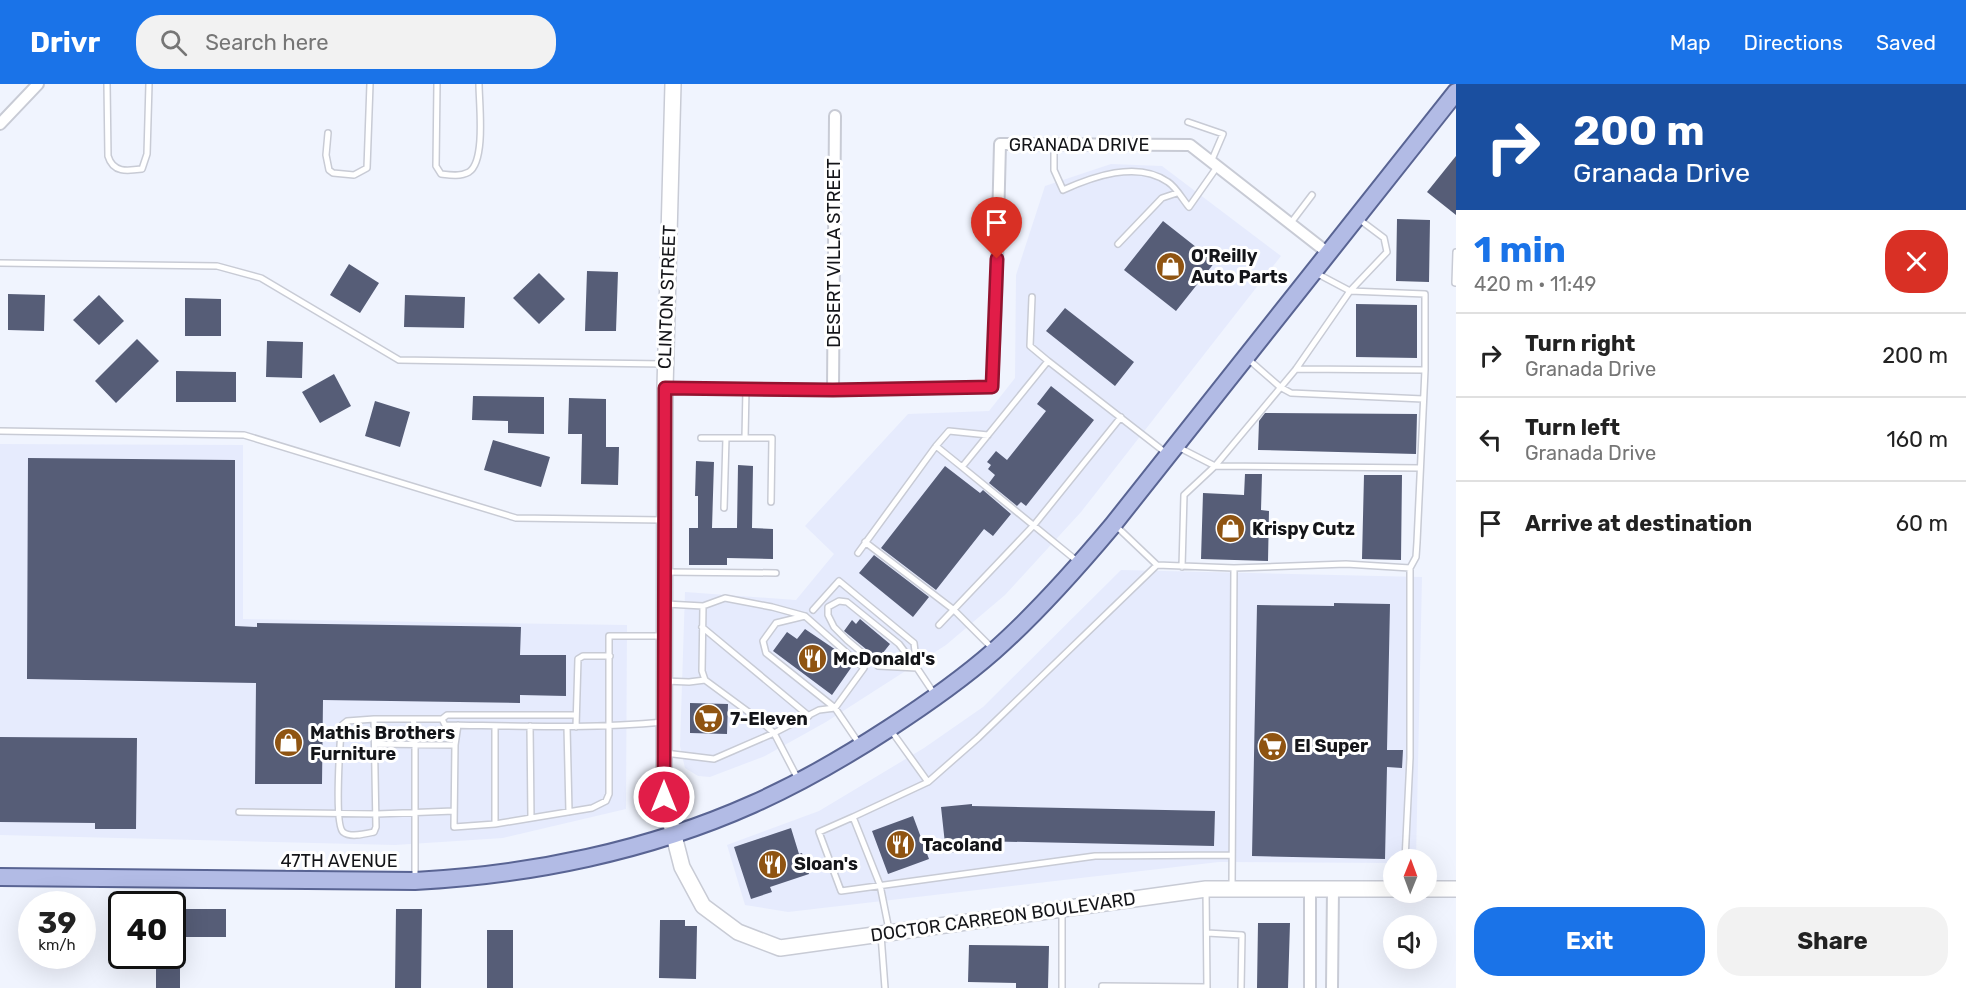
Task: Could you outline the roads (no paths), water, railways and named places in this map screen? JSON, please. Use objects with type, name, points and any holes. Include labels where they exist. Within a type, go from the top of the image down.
[{"type":"main road","name":"CLINTON STREET","points":[[673,84],[665,364],[664,520],[664,797],[673,834]]},
{"type":"main road","name":"47TH AVENUE","points":[[0,877],[415,881],[474,877],[560,864],[673,834],[753,804],[799,781],[861,747],[936,697],[994,650],[1038,609],[1114,524],[1456,92]]},
{"type":"main road","name":"DOCTOR CARREON BOULEVARD","points":[[673,834],[682,867],[703,906],[738,932],[780,948],[1206,889],[1383,889]]},
{"type":"main road","points":[[1437,889],[1456,889]]},
{"type":"street","points":[[0,124],[38,84]]},
{"type":"street","name":"DESERT VILLA STREET","points":[[833,390],[835,116]]},
{"type":"street","name":"GRANADA DRIVE","points":[[665,388],[833,390],[992,387],[1000,144],[1190,145],[1328,253]]},
{"type":"street","points":[[1310,888],[1310,988]]},
{"type":"street","points":[[1332,988],[1333,888]]},
{"type":"lane","points":[[107,84],[110,164],[118,170],[129,171],[142,169],[147,153],[149,84]]},
{"type":"lane","points":[[328,133],[326,155],[329,170],[333,173],[354,175],[367,168],[370,84]]},
{"type":"lane","points":[[437,84],[436,166],[441,174],[453,176],[468,172],[475,164],[480,139],[478,84]]},
{"type":"lane","points":[[1054,144],[1054,170],[1063,190],[1088,179],[1112,173],[1146,172],[1168,182],[1189,207],[1214,164],[1223,134],[1188,122]]},
{"type":"lane","points":[[1118,244],[1162,198],[1177,193]]},
{"type":"lane","points":[[1290,224],[1312,195]]},
{"type":"lane","points":[[1182,567],[1184,495],[1215,466],[1296,369],[1350,291],[1386,252],[1384,238],[1357,217]]},
{"type":"lane","points":[[1455,283],[1456,252]]},
{"type":"lane","points":[[0,263],[217,266],[261,278],[399,360],[665,364]]},
{"type":"lane","points":[[1314,271],[1350,291],[1425,294],[1425,370],[1416,557],[1410,568],[1410,758],[1406,849]]},
{"type":"lane","points":[[1032,297],[1030,346],[1121,417],[1173,450],[1215,466],[1420,468]]},
{"type":"lane","points":[[1246,358],[1280,387],[1291,393],[1423,399]]},
{"type":"lane","points":[[962,467],[1048,361]]},
{"type":"lane","points":[[1296,369],[1425,370]]},
{"type":"lane","points":[[746,389],[746,438]]},
{"type":"lane","points":[[939,625],[1034,525],[1121,417]]},
{"type":"lane","points":[[0,431],[244,435],[516,518],[664,520]]},
{"type":"lane","points":[[858,553],[949,431],[988,435]]},
{"type":"lane","points":[[701,438],[772,438],[771,502]]},
{"type":"lane","points":[[724,508],[726,438]]},
{"type":"lane","points":[[936,446],[1080,564]]},
{"type":"lane","points":[[1114,524],[1156,565],[1279,568],[1346,564],[1410,568]]},
{"type":"lane","points":[[865,542],[954,610],[994,650]]},
{"type":"lane","points":[[1156,565],[978,738],[928,782],[819,832],[841,891],[1095,856],[1232,855]]},
{"type":"lane","points":[[1232,888],[1234,568]]},
{"type":"lane","points":[[664,572],[776,573]]},
{"type":"lane","points":[[813,610],[839,581],[915,643],[916,668]]},
{"type":"lane","points":[[664,604],[703,606],[725,598],[805,616],[864,668],[835,708],[819,710],[774,734],[714,759],[664,753]]},
{"type":"lane","points":[[916,668],[878,666],[834,627],[828,615],[828,607],[839,601],[848,602],[899,644],[916,668],[936,697]]},
{"type":"lane","points":[[703,606],[702,672],[705,680],[758,718],[774,734],[799,781]]},
{"type":"lane","points":[[805,616],[776,623],[763,641],[766,653],[835,708],[861,747]]},
{"type":"lane","points":[[702,627],[809,716]]},
{"type":"lane","points":[[458,725],[455,745],[454,827],[495,824],[592,808],[606,801],[609,794],[609,636],[664,636]]},
{"type":"lane","points":[[576,727],[578,659],[583,656],[610,656]]},
{"type":"lane","points":[[664,681],[705,680]]},
{"type":"lane","points":[[374,719],[377,814],[374,832],[359,835],[344,833],[340,830],[338,814],[342,725],[347,721],[374,719],[442,719],[447,715],[576,715]]},
{"type":"lane","points":[[413,719],[415,881]]},
{"type":"lane","points":[[442,719],[445,725],[610,728],[664,722]]},
{"type":"lane","points":[[495,726],[495,824]]},
{"type":"lane","points":[[530,726],[531,818]]},
{"type":"lane","points":[[567,727],[569,812]]},
{"type":"lane","points":[[889,728],[928,782]]},
{"type":"lane","points":[[375,744],[455,745]]},
{"type":"lane","points":[[239,812],[414,814],[454,811]]},
{"type":"lane","points":[[853,817],[880,885],[885,933],[885,988]]},
{"type":"lane","points":[[1102,987],[1207,988],[1206,889]]},
{"type":"lane","points":[[1062,908],[1062,988]]},
{"type":"lane","points":[[1207,933],[1242,935],[1241,988]]},
{"type":"place","name":"O'Reilly Auto Parts","points":[[1170,266]]},
{"type":"place","name":"Krispy Cutz","points":[[1231,529]]},
{"type":"place","name":"McDonald's","points":[[812,659]]},
{"type":"place","name":"7-Eleven","points":[[709,719]]},
{"type":"place","name":"Mathis Brothers Furniture","points":[[289,743]]},
{"type":"place","name":"El Super","points":[[1273,746]]},
{"type":"place","name":"Tacoland","points":[[901,845]]},
{"type":"place","name":"Sloan's","points":[[773,864]]}]
